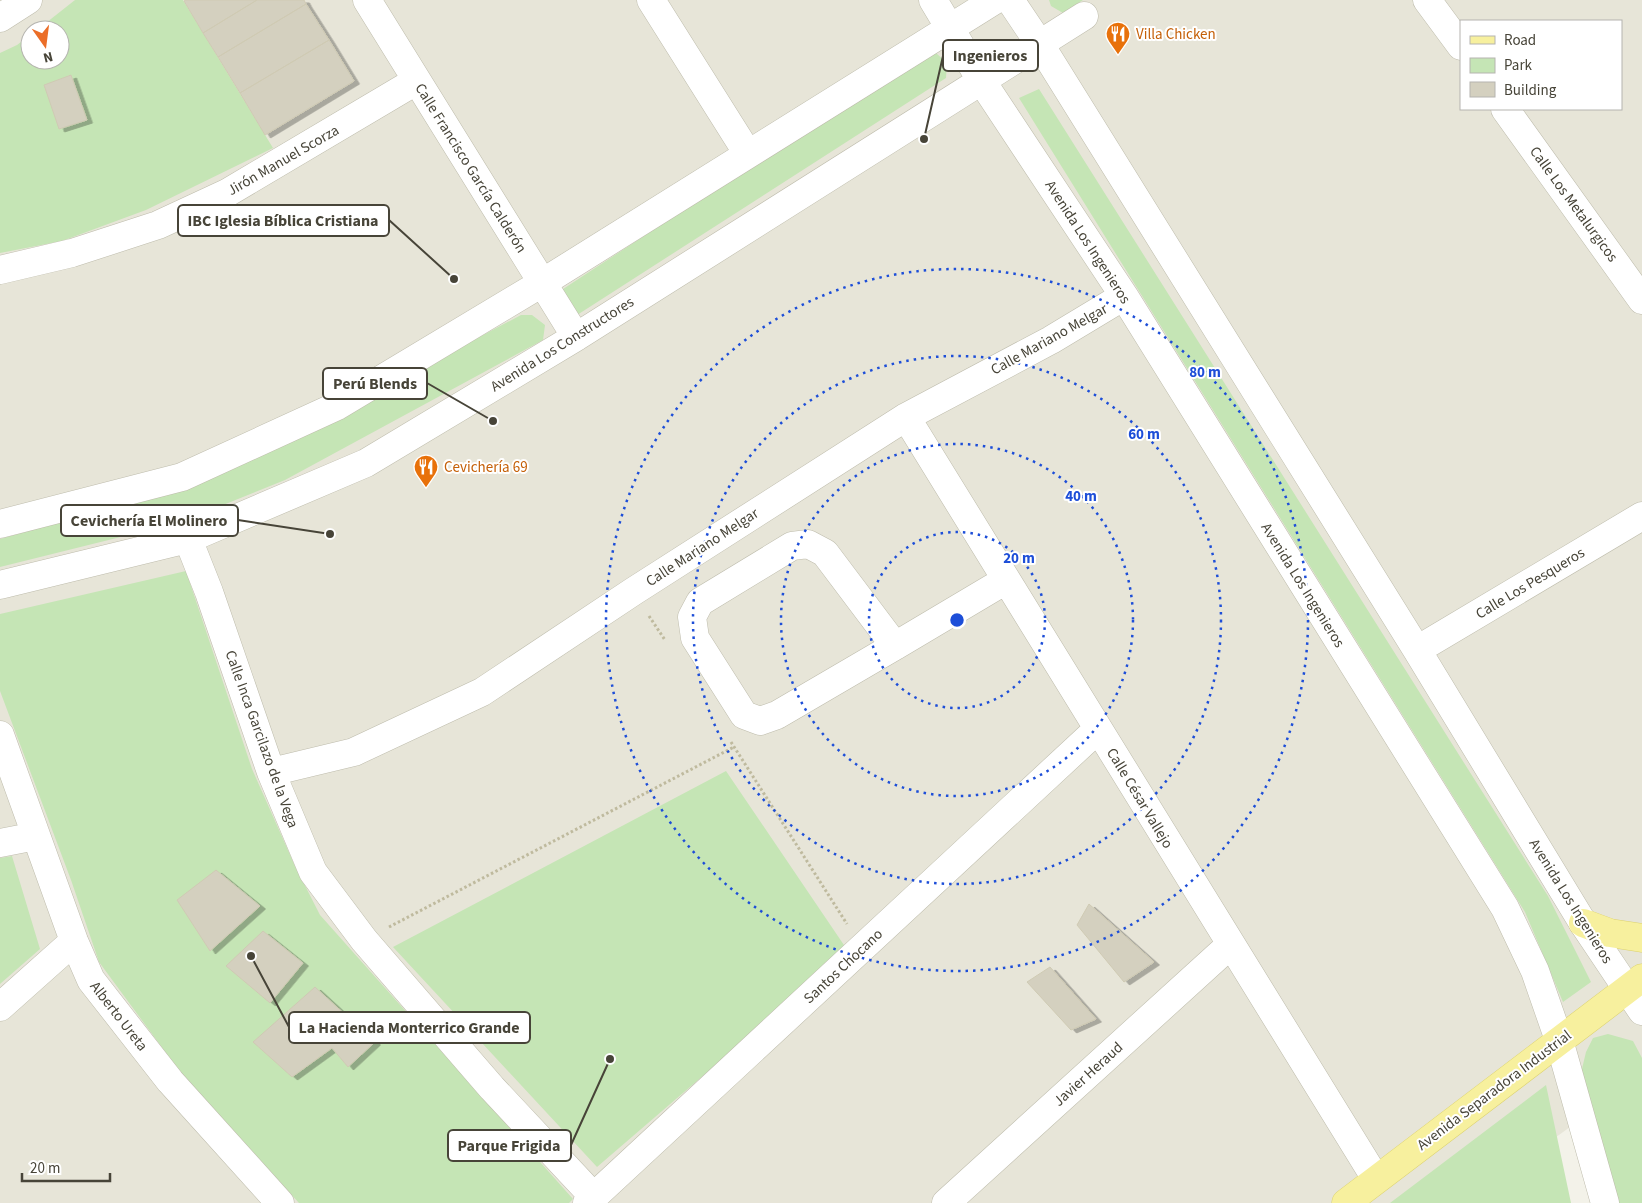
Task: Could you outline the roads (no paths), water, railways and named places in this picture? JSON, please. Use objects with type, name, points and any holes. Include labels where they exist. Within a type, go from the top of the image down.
[{"type":"main road","points":[[1583,923],[1610,933],[1642,938]]},
{"type":"main road","name":"Avenida Separadora Industrial","points":[[1346,1203],[1559,1040],[1637,993]]},
{"type":"street","points":[[0,18],[28,0]]},
{"type":"street","name":"Calle Francisco García Calderón","points":[[367,0],[576,337]]},
{"type":"street","points":[[651,0],[748,154]]},
{"type":"street","name":"Avenida Los Ingenieros","points":[[932,0],[981,80],[1124,296],[1505,908],[1535,971],[1559,1040],[1605,1203]]},
{"type":"street","points":[[0,524],[182,477],[337,406],[542,283],[996,0]]},
{"type":"street","name":"Avenida Los Ingenieros","points":[[1010,0],[1039,43],[1417,650],[1583,923],[1637,993]]},
{"type":"street","points":[[1428,0],[1460,45]]},
{"type":"street","name":"Avenida Los Constructores","points":[[0,585],[188,539],[366,463],[576,337],[1084,16]]},
{"type":"street","name":"Jirón Manuel Scorza","points":[[0,270],[72,253],[141,230],[219,197],[416,81]]},
{"type":"street","name":"Calle Los Metalurgicos","points":[[1506,110],[1642,300]]},
{"type":"street","name":"Calle Mariano Melgar","points":[[271,772],[354,752],[482,692],[634,591],[906,417],[1051,340],[1124,296]]},
{"type":"street","name":"Calle César Vallejo","points":[[906,417],[1376,1179]]},
{"type":"street","name":"Calle Los Pesqueros","points":[[1417,650],[1642,516]]},
{"type":"street","name":"Calle Inca Garcilazo de la Vega","points":[[188,539],[209,592],[271,772],[314,872],[364,940],[591,1200]]},
{"type":"street","points":[[895,646],[825,554],[808,544],[792,546],[700,602],[692,617],[695,638],[744,715],[760,721],[777,714],[895,646],[1006,580]]},
{"type":"street","name":"Santos Chocano","points":[[591,1200],[1098,729]]},
{"type":"street","name":"Alberto Ureta","points":[[0,735],[74,941],[91,980],[164,1073],[280,1203]]},
{"type":"street","points":[[0,843],[36,836]]},
{"type":"street","points":[[0,1008],[74,941]]},
{"type":"street","name":"Javier Heraud","points":[[946,1203],[1230,945]]},
{"type":"place","name":"Villa Chicken","points":[[1118,55]]},
{"type":"place","name":"Ingenieros","points":[[924,139]]},
{"type":"place","name":"IBC Iglesia Bíblica Cristiana","points":[[454,279]]},
{"type":"place","name":"Perú Blends","points":[[493,421]]},
{"type":"place","name":"Cevichería 69","points":[[426,488]]},
{"type":"place","name":"Cevichería El Molinero","points":[[330,534]]},
{"type":"place","name":"La Hacienda Monterrico Grande","points":[[251,956]]},
{"type":"place","name":"Parque Frigida","points":[[610,1059]]}]
